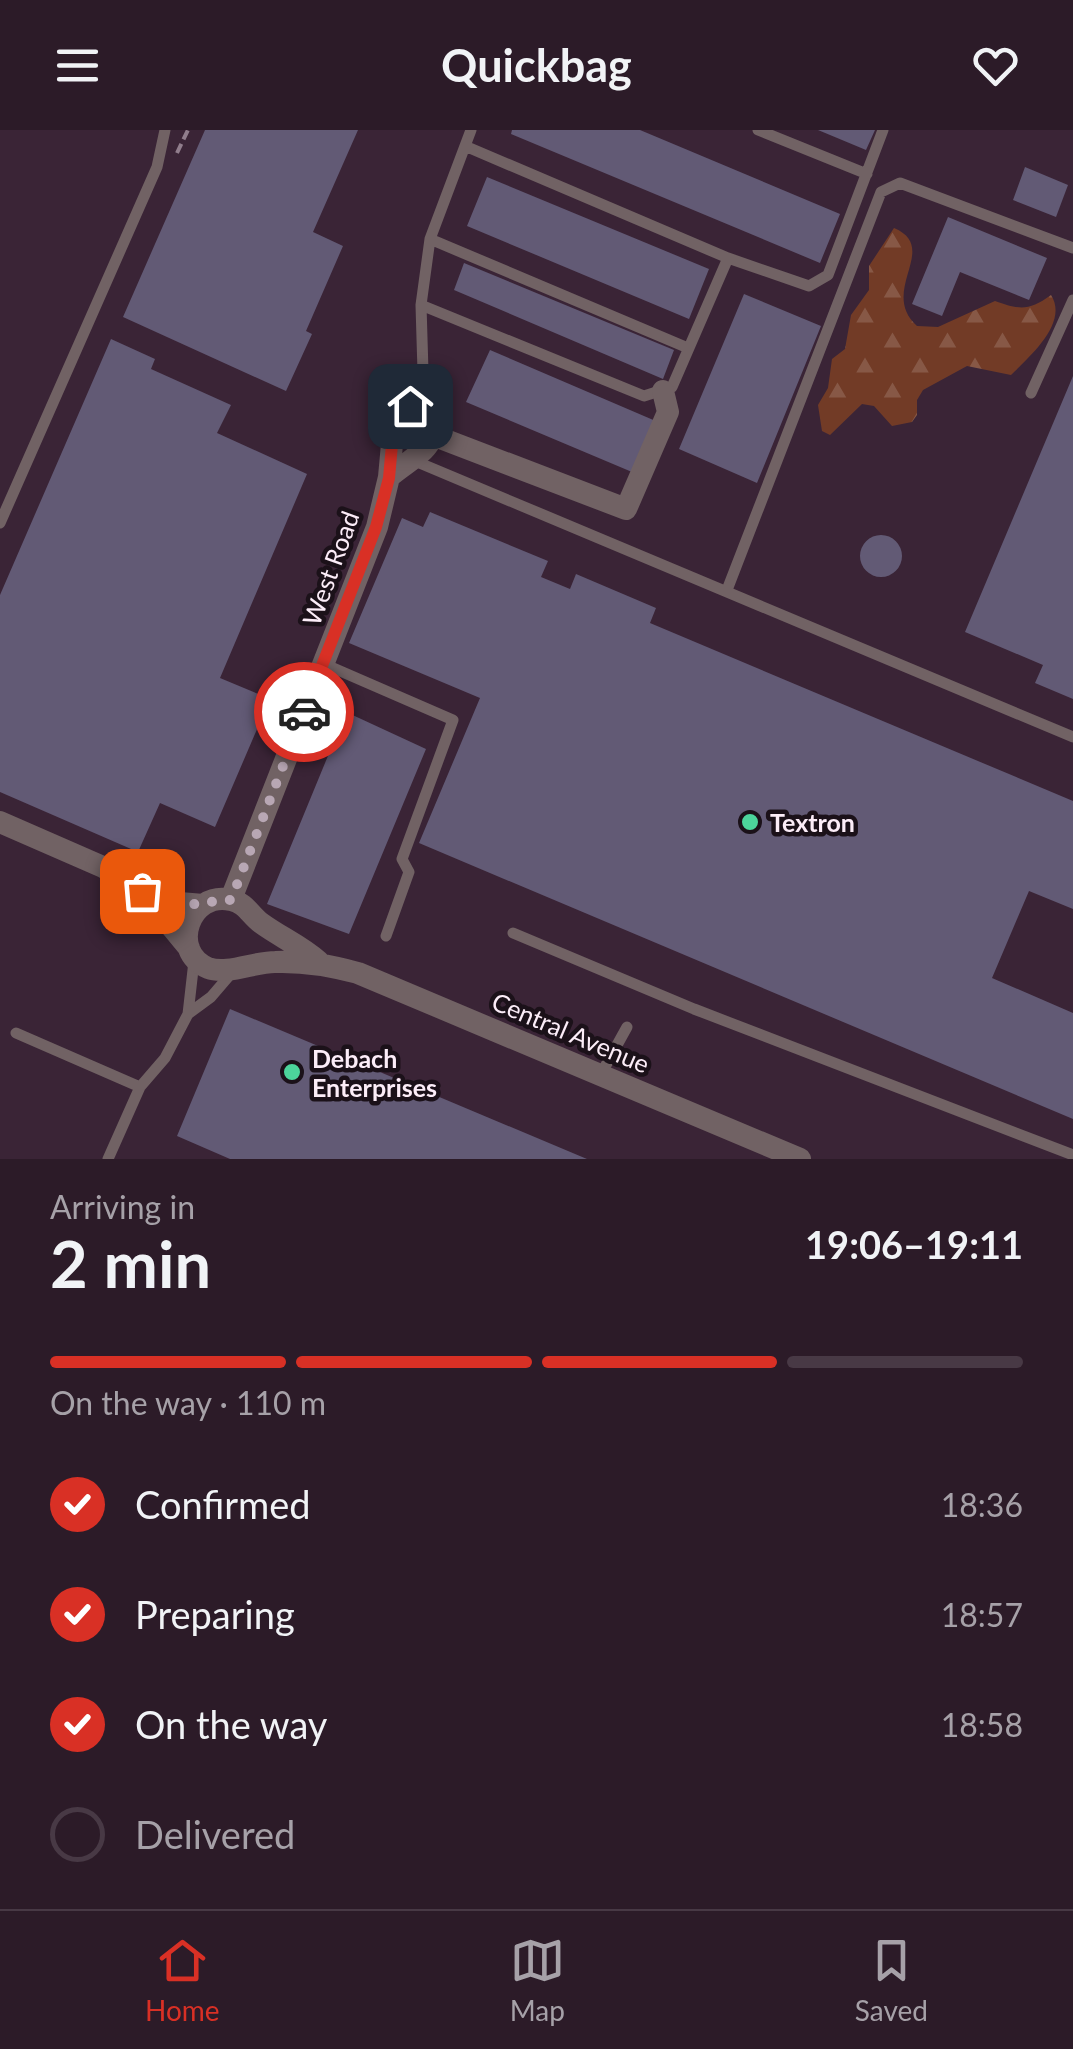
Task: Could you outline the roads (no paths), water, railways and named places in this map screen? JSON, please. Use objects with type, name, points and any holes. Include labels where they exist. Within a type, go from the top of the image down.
[{"type":"street","points":[[434,436],[626,509],[668,412],[662,391]]},
{"type":"street","points":[[389,478],[426,448],[434,436],[434,420],[424,406]]},
{"type":"street","name":"West Road","points":[[231,900],[376,527],[389,478],[395,411],[424,406]]},
{"type":"street","points":[[0,822],[103,867],[142,891],[192,952]]},
{"type":"street","points":[[142,891],[180,903],[203,905]]},
{"type":"street","points":[[192,952],[187,928],[190,918],[203,905],[219,899],[231,900]]},
{"type":"street","name":"Central Avenue","points":[[231,900],[242,904],[256,920],[298,944],[318,961]]},
{"type":"street","points":[[239,966],[254,953],[258,942],[256,920]]},
{"type":"street","name":"Central Avenue","points":[[192,952],[212,970],[318,961],[358,973],[800,1159]]},
{"type":"lane","points":[[0,523],[158,168],[164,130]]},
{"type":"lane","points":[[424,406],[421,304],[430,240],[471,130]]},
{"type":"lane","points":[[758,130],[867,174]]},
{"type":"lane","points":[[464,146],[728,258],[809,286],[828,275],[883,130]]},
{"type":"lane","points":[[727,590],[881,192],[900,183],[1073,248]]},
{"type":"lane","points":[[430,240],[688,348]]},
{"type":"lane","points":[[421,304],[644,396],[672,387],[728,258]]},
{"type":"lane","points":[[1031,393],[1073,300]]},
{"type":"lane","points":[[410,459],[1073,737]]},
{"type":"lane","points":[[324,664],[453,720],[402,859],[408,872],[386,936]]},
{"type":"lane","points":[[513,933],[694,1009],[1073,1155]]},
{"type":"lane","points":[[108,1159],[140,1087],[165,1058],[188,1014],[192,952]]},
{"type":"lane","points":[[188,1014],[239,966]]},
{"type":"lane","points":[[601,1074],[628,1027]]},
{"type":"lane","points":[[16,1034],[140,1087]]},
{"type":"place","name":"Textron","points":[[750,822]]},
{"type":"place","name":"Debach Enterprises","points":[[292,1072]]}]
